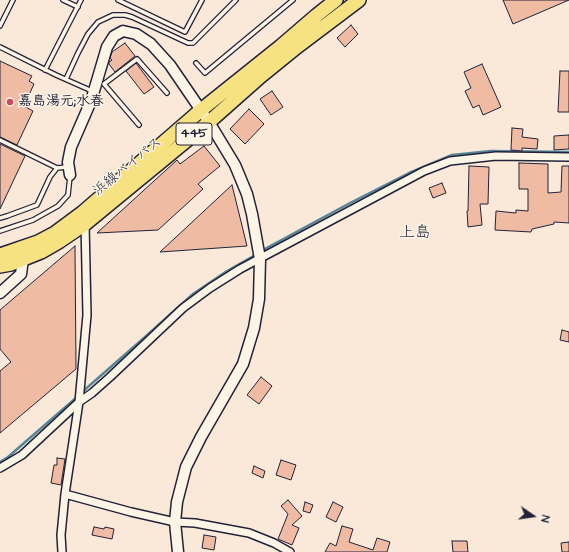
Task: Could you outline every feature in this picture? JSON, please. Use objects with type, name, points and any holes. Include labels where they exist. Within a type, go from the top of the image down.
[{"type":"highway","name":"浜線バイパス","points":[[0,255],[41,252],[54,245],[201,110],[336,0]]},
{"type":"highway","name":"浜線バイパス","points":[[84,219],[102,210],[298,46],[359,0]]},
{"type":"highway","name":"浜線バイパス","points":[[0,266],[11,264],[21,254]]},
{"type":"street","points":[[69,171],[68,162],[71,147],[99,86],[107,47],[114,36],[123,31],[136,34],[151,44],[170,65],[209,122],[235,166],[247,194],[260,259],[259,299],[254,328],[243,364],[201,437],[186,467],[177,502],[175,522],[178,552]]},
{"type":"street","points":[[0,468],[22,455],[79,402],[92,393],[183,308],[210,288],[240,269],[424,171],[450,161],[496,156],[569,157]]},
{"type":"street","points":[[62,552],[61,536],[65,494],[79,402],[87,315],[84,219]]},
{"type":"street","points":[[0,293],[21,274],[21,254]]},
{"type":"street","points":[[65,494],[175,522],[194,523],[249,533],[274,543],[290,552]]},
{"type":"lane","points":[[0,26],[14,0]]},
{"type":"lane","points":[[63,0],[78,7]]},
{"type":"lane","points":[[46,70],[81,0]]},
{"type":"lane","points":[[118,0],[185,32],[202,0]]},
{"type":"lane","points":[[66,79],[88,34],[98,22],[113,15],[125,15],[132,17],[188,43],[193,43],[236,0]]},
{"type":"lane","points":[[196,63],[205,73],[293,0]]},
{"type":"lane","points":[[0,47],[66,79],[99,86],[139,125]]},
{"type":"lane","points":[[99,86],[137,59],[167,93]]},
{"type":"lane","points":[[0,140],[57,168],[69,171],[68,195],[58,206],[33,220],[0,231]]},
{"type":"lane","points":[[0,218],[37,204],[50,177],[57,168]]},
{"type":"building","points":[[503,0],[569,0],[513,24]]},
{"type":"building","points":[[351,25],[358,34],[345,47],[337,38]]},
{"type":"building","points":[[125,43],[135,56],[115,72],[109,64],[112,60],[110,58],[112,52]]},
{"type":"building","name":"嘉島湯元;水春","points":[[0,61],[32,76],[29,81],[34,84],[24,106],[33,111],[17,145],[0,137]]},
{"type":"building","points":[[136,63],[154,87],[144,94],[126,71]]},
{"type":"building","points":[[482,64],[501,107],[483,115],[479,105],[473,108],[465,91],[471,88],[464,72]]},
{"type":"building","points":[[560,71],[569,71],[569,112],[558,112]]},
{"type":"building","points":[[272,91],[283,107],[271,115],[260,99]]},
{"type":"building","points":[[249,109],[264,124],[245,144],[230,129]]},
{"type":"building","points":[[512,128],[523,129],[522,137],[538,139],[537,149],[522,148],[522,151],[511,150]]},
{"type":"building","points":[[569,135],[569,149],[554,150],[554,136]]},
{"type":"building","points":[[0,144],[25,156],[0,209]]},
{"type":"building","points":[[204,146],[220,166],[198,184],[203,189],[158,230],[97,233],[177,160],[180,164]]},
{"type":"building","points":[[519,163],[548,164],[548,193],[561,192],[562,166],[569,166],[569,223],[554,222],[554,224],[532,229],[531,232],[495,230],[496,211],[516,213],[516,210],[528,211],[528,189],[519,189]]},
{"type":"building","points":[[469,166],[489,167],[488,204],[480,204],[482,225],[468,227],[467,211]]},
{"type":"building","points":[[442,183],[446,193],[433,198],[429,188]]},
{"type":"building","points":[[232,185],[247,246],[160,252]]},
{"type":"building","points":[[75,246],[76,369],[0,433],[0,371],[11,362],[0,349],[0,310]]},
{"type":"building","points":[[562,330],[569,332],[569,342],[560,340]]},
{"type":"building","points":[[261,377],[272,386],[259,404],[247,395]]},
{"type":"building","points":[[57,458],[65,459],[61,485],[51,483],[54,465],[57,465]]},
{"type":"building","points":[[281,460],[296,465],[291,480],[276,475]]},
{"type":"building","points":[[254,466],[265,471],[263,478],[252,473]]},
{"type":"building","points":[[288,500],[302,516],[292,525],[299,528],[292,545],[278,539],[288,514],[281,506]]},
{"type":"building","points":[[305,502],[313,505],[310,513],[303,511]]},
{"type":"building","points":[[333,502],[343,507],[336,522],[326,517]]},
{"type":"building","points":[[342,526],[353,529],[349,542],[373,550],[377,538],[390,542],[387,552],[325,552],[330,543],[336,546]]},
{"type":"building","points":[[94,527],[114,529],[112,539],[92,535]]},
{"type":"building","points":[[204,535],[216,537],[214,550],[202,548]]},
{"type":"building","points":[[452,541],[467,541],[468,552],[453,552]]},
{"type":"building","points":[[569,542],[569,552],[562,552],[561,543]]},
{"type":"waterway","points":[[261,251],[409,173],[452,155],[491,151],[569,152]]},
{"type":"waterway","points":[[81,393],[193,294],[227,271],[257,254]]},
{"type":"waterway","points":[[0,462],[8,457],[77,397]]},
{"type":"place","name":"嘉島湯元;水春","points":[[10,102]]},
{"type":"district","name":"上島","points":[[415,234]]}]
